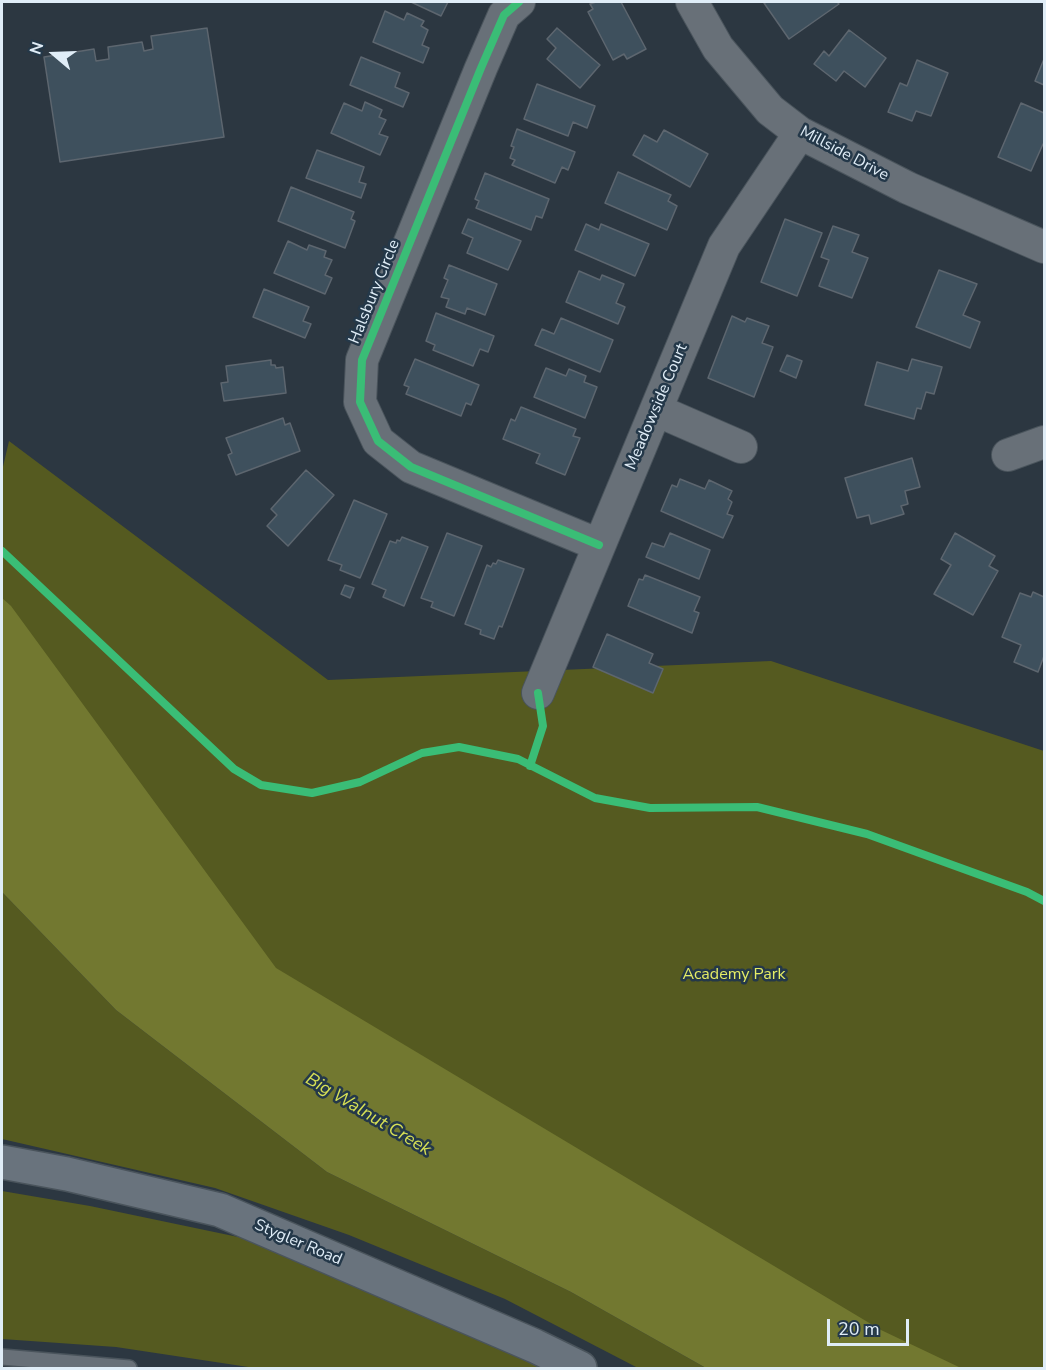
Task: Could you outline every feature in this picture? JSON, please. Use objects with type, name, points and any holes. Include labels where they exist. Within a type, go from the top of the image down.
[{"type":"main road","name":"Stygler Road","points":[[2,1162],[67,1174],[220,1210],[535,1346],[580,1368]]},
{"type":"street","name":"Halsbury Circle","points":[[519,2],[504,15],[362,360],[360,402],[378,441],[411,467],[599,545]]},
{"type":"street","name":"Millside Drive","points":[[692,2],[718,48],[771,110],[800,133],[908,188],[1044,247]]},
{"type":"street","name":"Meadowside Court","points":[[538,693],[724,246],[800,133]]},
{"type":"street","points":[[656,410],[741,447]]},
{"type":"street","points":[[1008,454],[1044,442]]},
{"type":"lane","points":[[2,1357],[129,1368]]},
{"type":"green space","name":"Academy Park","points":[[9,441],[328,680],[771,661],[1044,751],[1044,1368],[795,1368],[2,787],[2,471]]},
{"type":"green space","points":[[2,892],[116,1010],[327,1172],[571,1292],[706,1368],[638,1368],[505,1299],[349,1235],[215,1188],[2,1139]]},
{"type":"green space","points":[[2,1191],[90,1206],[262,1242],[545,1368],[255,1368],[116,1347],[2,1339]]},
{"type":"water","name":"Big Walnut Creek","points":[[2,598],[11,606],[276,968],[881,1330],[961,1368],[706,1368],[571,1292],[327,1172],[116,1010],[2,892]]},
{"type":"building","points":[[411,2],[448,2],[441,16]]},
{"type":"building","points":[[621,2],[646,49],[627,59],[624,54],[613,60],[588,12],[593,9],[590,4]]},
{"type":"building","points":[[837,2],[839,4],[789,39],[764,3]]},
{"type":"building","points":[[385,11],[404,20],[407,13],[424,21],[421,26],[428,30],[422,45],[429,48],[423,63],[373,42]]},
{"type":"building","points":[[207,28],[224,137],[60,162],[44,57],[94,49],[96,61],[109,59],[108,47],[142,42],[144,51],[153,49],[151,36]]},
{"type":"building","points":[[557,28],[600,65],[580,88],[547,59],[556,48],[547,39]]},
{"type":"building","points":[[849,30],[886,58],[865,87],[844,71],[836,81],[814,64],[824,51],[829,56]]},
{"type":"building","points":[[361,57],[400,73],[395,87],[409,93],[403,107],[350,85]]},
{"type":"building","points":[[1044,59],[1044,85],[1035,81]]},
{"type":"building","points":[[917,60],[948,73],[931,116],[916,111],[912,121],[888,112],[900,83],[907,86]]},
{"type":"building","points":[[537,84],[595,106],[587,128],[573,122],[568,136],[524,119]]},
{"type":"building","points":[[365,102],[382,110],[379,117],[386,120],[379,134],[388,137],[380,155],[331,133],[344,103],[362,111]]},
{"type":"building","points":[[1021,103],[1044,113],[1044,145],[1031,171],[998,157]]},
{"type":"building","points":[[517,129],[575,152],[568,170],[562,167],[555,183],[512,165],[515,160],[510,158],[514,147],[511,146]]},
{"type":"building","points":[[664,130],[708,154],[690,187],[633,155],[644,135],[657,142]]},
{"type":"building","points":[[317,150],[364,167],[359,182],[366,184],[361,198],[306,178]]},
{"type":"building","points":[[618,172],[671,195],[668,201],[677,206],[667,230],[605,203]]},
{"type":"building","points":[[485,173],[549,199],[542,218],[536,216],[531,230],[476,208],[479,201],[475,199]]},
{"type":"building","points":[[291,187],[354,212],[351,219],[355,221],[345,248],[278,221]]},
{"type":"building","points":[[468,219],[521,241],[508,270],[467,253],[473,238],[462,233]]},
{"type":"building","points":[[785,219],[822,233],[797,296],[761,282]]},
{"type":"building","points":[[586,224],[599,230],[601,224],[649,244],[635,276],[575,250]]},
{"type":"building","points":[[833,226],[859,235],[852,252],[868,258],[852,298],[819,286],[829,260],[821,257]]},
{"type":"building","points":[[288,241],[307,250],[309,245],[326,251],[324,257],[332,260],[325,275],[332,278],[325,294],[274,273]]},
{"type":"building","points":[[449,265],[497,284],[485,315],[467,308],[465,314],[446,307],[449,299],[441,297],[448,280],[444,278]]},
{"type":"building","points":[[939,270],[977,284],[963,315],[980,322],[970,348],[916,327]]},
{"type":"building","points":[[579,271],[600,280],[602,275],[624,284],[616,303],[625,307],[618,324],[566,302]]},
{"type":"building","points":[[264,289],[309,307],[303,321],[311,324],[305,338],[253,317]]},
{"type":"building","points":[[436,313],[494,336],[488,352],[480,349],[473,366],[433,350],[435,345],[426,341]]},
{"type":"building","points":[[732,316],[745,322],[747,318],[769,326],[762,343],[773,347],[754,397],[708,378]]},
{"type":"building","points":[[561,318],[613,340],[600,372],[535,345],[542,329],[554,334]]},
{"type":"building","points":[[787,355],[802,361],[796,378],[780,371]]},
{"type":"building","points":[[415,359],[479,385],[471,405],[466,403],[461,416],[406,394],[409,387],[404,385]]},
{"type":"building","points":[[912,359],[942,367],[934,394],[926,392],[921,409],[917,408],[914,419],[865,405],[877,362],[908,371]]},
{"type":"building","points":[[271,360],[271,365],[275,365],[276,368],[283,367],[286,393],[224,401],[221,383],[228,382],[226,366]]},
{"type":"building","points":[[546,368],[566,376],[569,369],[586,376],[584,382],[597,387],[585,418],[534,397]]},
{"type":"building","points":[[521,407],[576,429],[573,436],[580,438],[565,475],[536,463],[540,454],[503,439],[511,419],[515,421]]},
{"type":"building","points":[[283,418],[285,425],[290,423],[300,451],[236,475],[228,455],[232,453],[226,438]]},
{"type":"building","points":[[912,458],[920,487],[905,491],[908,504],[901,506],[904,514],[871,524],[869,515],[857,518],[845,478]]},
{"type":"building","points":[[306,470],[334,495],[288,546],[267,526],[277,515],[271,509]]},
{"type":"building","points":[[680,479],[705,489],[709,480],[732,491],[728,499],[732,502],[727,514],[733,516],[723,538],[661,511],[672,485],[677,487]]},
{"type":"building","points":[[354,500],[387,514],[360,578],[340,570],[342,565],[328,560]]},
{"type":"building","points":[[447,533],[482,546],[454,616],[431,607],[433,602],[421,598]]},
{"type":"building","points":[[670,533],[710,550],[699,579],[646,557],[652,543],[664,547]]},
{"type":"building","points":[[955,533],[995,556],[989,566],[998,571],[973,615],[934,594],[951,565],[941,559]]},
{"type":"building","points":[[402,537],[428,547],[404,606],[383,597],[386,590],[372,584],[390,541],[396,543]]},
{"type":"building","points":[[498,560],[524,569],[502,627],[499,626],[494,639],[480,634],[481,630],[465,624],[487,565],[491,567]]},
{"type":"building","points":[[645,575],[700,597],[694,611],[699,613],[692,633],[628,606],[639,579],[643,580]]},
{"type":"building","points":[[345,585],[354,588],[350,598],[341,594]]},
{"type":"building","points":[[1033,592],[1044,597],[1044,656],[1038,672],[1014,662],[1021,645],[1002,637],[1020,593],[1031,597]]},
{"type":"building","points":[[607,634],[653,654],[649,663],[663,669],[653,693],[593,667]]},
{"type":"cycle path","points":[[519,2],[504,15],[362,360],[360,402],[378,441],[411,467],[599,545]]},
{"type":"cycle path","points":[[2,551],[234,769],[261,785],[312,793],[360,782],[422,753],[459,747],[518,759],[595,798],[650,808],[757,807],[867,834],[1027,892],[1044,901]]},
{"type":"cycle path","points":[[530,766],[543,726],[538,693]]}]
